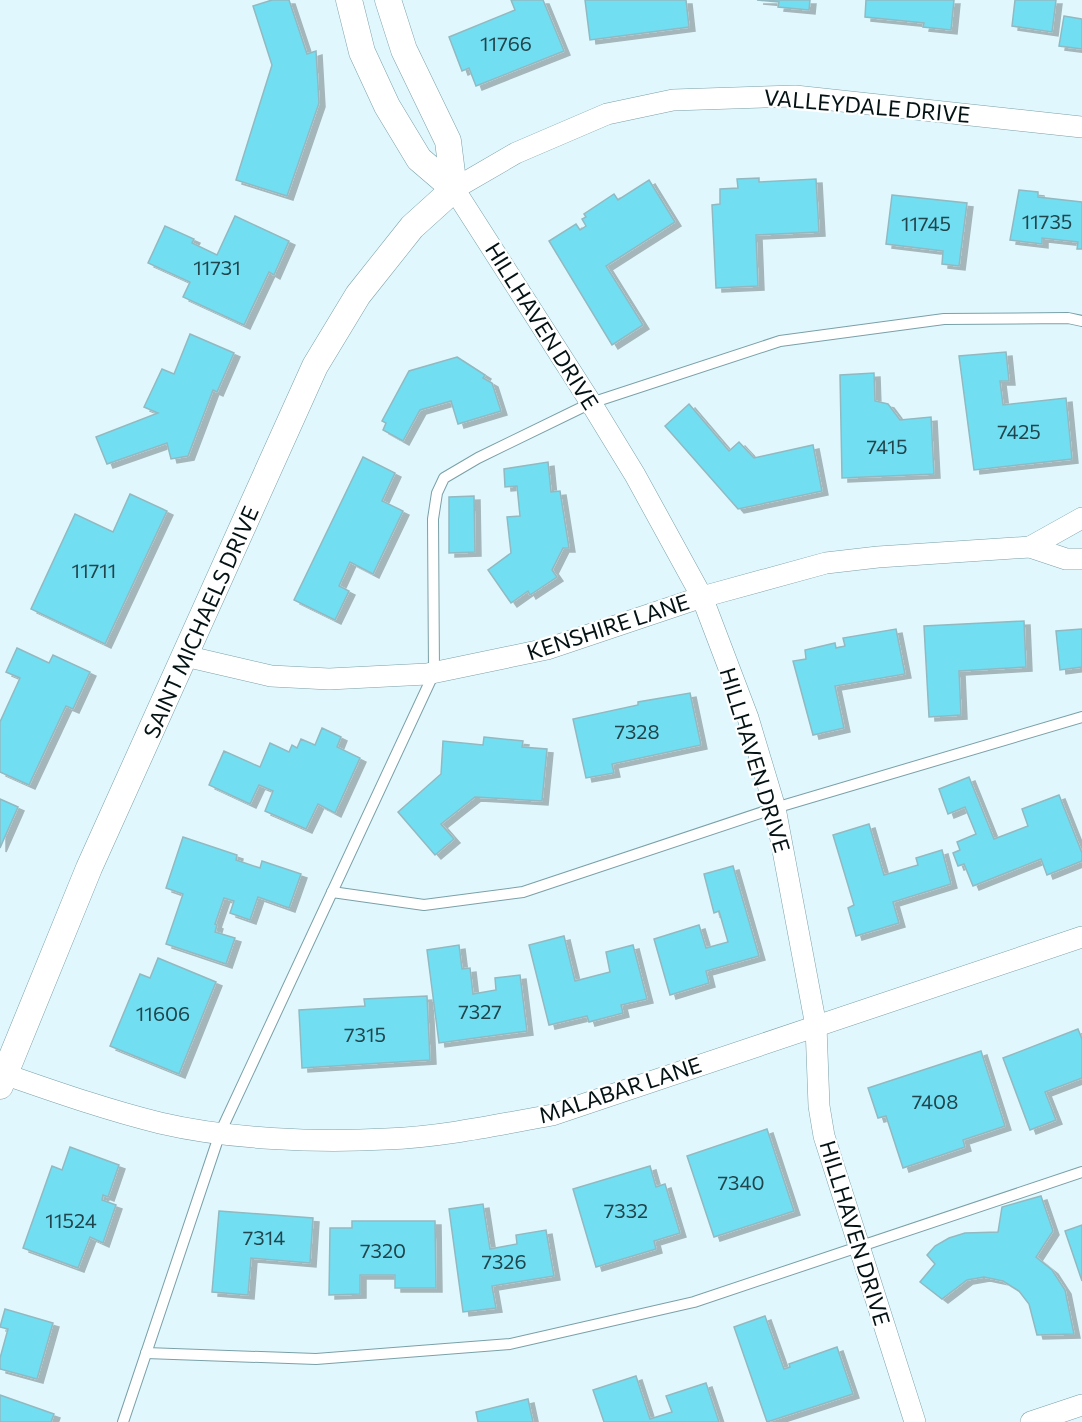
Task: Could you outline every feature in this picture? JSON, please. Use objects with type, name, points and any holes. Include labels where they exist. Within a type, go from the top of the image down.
[{"type":"street","name":"HILLHAVEN DRIVE","points":[[349,0],[362,52],[387,106],[419,159],[454,189],[591,403],[702,597],[748,718],[775,808],[816,1026],[819,1106],[824,1136],[915,1422]]},
{"type":"street","name":"HILLHAVEN DRIVE","points":[[388,0],[404,50],[448,141],[454,189]]},
{"type":"street","name":"VALLEYDALE DRIVE","points":[[454,189],[516,153],[607,114],[673,100],[795,96],[1082,127]]},
{"type":"street","name":"SAINT MICHAELS DRIVE","points":[[2,1080],[89,868],[315,366],[358,295],[412,227],[454,189]]},
{"type":"street","name":"KENSHIRE LANE","points":[[1030,547],[1082,519]]},
{"type":"street","name":"KENSHIRE LANE","points":[[185,656],[271,676],[329,679],[434,673],[547,649],[702,597],[826,563],[878,557],[1030,547],[1066,559],[1082,559]]},
{"type":"street","name":"MALABAR LANE","points":[[2,1080],[162,1124],[273,1138],[386,1140],[552,1115],[1082,937]]},
{"type":"street","points":[[1031,1422],[1082,1405]]},
{"type":"lane","points":[[123,1422],[220,1133],[434,673],[434,519],[437,493],[444,478],[478,458],[591,403],[780,341],[944,319],[1068,318],[1082,321]]},
{"type":"lane","points":[[332,892],[424,905],[523,892],[775,808],[1082,717]]},
{"type":"lane","points":[[146,1353],[316,1359],[510,1344],[694,1302],[1082,1172]]},
{"type":"building","points":[[272,0],[289,0],[307,54],[316,51],[319,103],[287,196],[236,180],[272,65],[253,6]]},
{"type":"building","points":[[511,0],[543,0],[564,51],[476,86],[469,68],[462,71],[449,37],[515,10]]},
{"type":"building","points":[[585,0],[686,0],[689,27],[590,40]]},
{"type":"building","points":[[757,0],[810,0],[809,10],[778,7],[779,2]]},
{"type":"building","points":[[866,0],[954,0],[951,30],[923,27],[924,23],[865,17]]},
{"type":"building","points":[[1015,0],[1056,0],[1052,32],[1012,26]]},
{"type":"building","points":[[1064,16],[1082,19],[1082,49],[1059,46]]},
{"type":"building","points":[[759,178],[759,182],[816,179],[819,232],[756,235],[758,286],[716,288],[712,205],[720,204],[720,189],[738,188],[737,179]]},
{"type":"building","points":[[649,180],[675,222],[606,266],[643,325],[612,345],[549,241],[576,224],[580,230],[586,226],[582,219],[586,217],[584,214],[614,194],[618,200]]},
{"type":"building","points":[[1019,190],[1038,192],[1038,197],[1082,202],[1082,249],[1077,249],[1078,242],[1042,238],[1042,244],[1010,240]]},
{"type":"building","points":[[892,195],[967,203],[959,266],[942,264],[943,251],[886,244]]},
{"type":"building","points":[[235,216],[289,241],[274,275],[269,272],[244,325],[183,297],[190,282],[148,263],[165,226],[194,239],[192,243],[217,255]]},
{"type":"building","points":[[190,334],[234,353],[217,392],[213,390],[188,456],[171,459],[167,443],[107,464],[96,437],[158,413],[144,407],[162,369],[174,374]]},
{"type":"building","points":[[1006,352],[1009,381],[1000,381],[1003,405],[1066,398],[1072,459],[974,470],[959,356]]},
{"type":"building","points":[[457,357],[485,375],[483,378],[492,383],[501,411],[458,424],[451,401],[420,410],[403,441],[383,430],[386,423],[382,421],[409,371]]},
{"type":"building","points":[[874,373],[875,401],[888,404],[900,420],[931,417],[934,474],[842,478],[840,375]]},
{"type":"building","points":[[689,404],[729,451],[739,442],[754,458],[813,445],[822,491],[738,509],[665,426]]},
{"type":"building","points":[[363,457],[395,473],[382,501],[403,511],[373,574],[350,562],[339,586],[349,591],[335,620],[294,600]]},
{"type":"building","points":[[548,462],[551,492],[560,491],[569,548],[563,548],[552,570],[557,577],[530,595],[528,591],[511,603],[488,570],[511,553],[507,517],[520,516],[517,486],[505,487],[504,469]]},
{"type":"building","points":[[130,494],[167,511],[105,644],[31,609],[75,514],[113,532]]},
{"type":"building","points":[[474,496],[475,552],[449,553],[449,497]]},
{"type":"building","points":[[1024,621],[1026,667],[959,671],[961,715],[929,717],[924,626]]},
{"type":"building","points":[[896,629],[905,674],[835,686],[844,728],[813,735],[793,661],[806,659],[805,650],[835,643],[836,648],[845,646],[843,638]]},
{"type":"building","points":[[1082,629],[1082,667],[1060,670],[1056,631]]},
{"type":"building","points":[[17,648],[49,663],[53,655],[90,672],[73,709],[66,706],[29,785],[0,772],[0,722],[20,678],[6,672]]},
{"type":"building","points":[[690,693],[701,745],[612,764],[614,773],[586,778],[573,719],[638,705],[638,702]]},
{"type":"building","points":[[322,728],[341,737],[337,747],[360,758],[335,813],[318,804],[306,829],[265,811],[273,791],[259,785],[250,804],[209,785],[224,751],[260,767],[270,743],[289,752],[292,745],[297,748],[301,739],[315,745]]},
{"type":"building","points":[[484,737],[523,741],[522,747],[547,749],[542,801],[475,797],[441,824],[454,839],[435,855],[398,812],[441,774],[443,741],[483,745]]},
{"type":"building","points":[[969,777],[994,839],[1028,826],[1022,809],[1059,795],[1082,853],[1082,861],[1047,875],[1041,859],[973,886],[964,864],[958,866],[953,853],[960,850],[957,842],[976,834],[965,807],[948,814],[939,789]]},
{"type":"building","points":[[0,799],[18,807],[0,848]]},
{"type":"building","points":[[869,824],[884,875],[918,865],[916,858],[942,850],[951,884],[893,902],[899,923],[856,936],[848,908],[854,905],[833,835]]},
{"type":"building","points":[[183,837],[237,855],[236,860],[260,868],[262,861],[301,874],[289,908],[258,897],[250,920],[230,913],[234,901],[224,898],[215,924],[217,925],[215,932],[235,938],[226,964],[166,944],[183,894],[166,888]]},
{"type":"building","points":[[733,866],[759,956],[706,971],[709,983],[670,995],[654,939],[699,925],[706,948],[728,942],[719,911],[714,913],[704,874]]},
{"type":"building","points":[[564,936],[575,981],[610,972],[606,952],[633,945],[647,999],[621,1005],[623,1013],[589,1022],[587,1016],[549,1025],[529,945]]},
{"type":"building","points":[[459,945],[462,969],[470,968],[473,994],[496,990],[495,978],[520,975],[527,1031],[439,1043],[427,950]]},
{"type":"building","points":[[158,958],[216,982],[179,1074],[110,1046],[140,974],[150,978]]},
{"type":"building","points":[[427,996],[430,1060],[302,1068],[299,1010],[365,1006],[364,999]]},
{"type":"building","points":[[1078,1029],[1082,1039],[1082,1078],[1045,1092],[1056,1120],[1030,1130],[1003,1058]]},
{"type":"building","points":[[981,1051],[1005,1126],[963,1140],[965,1147],[903,1168],[886,1116],[878,1118],[868,1088]]},
{"type":"building","points":[[767,1129],[794,1211],[714,1237],[687,1156]]},
{"type":"building","points":[[70,1147],[119,1165],[108,1197],[103,1195],[102,1200],[116,1205],[103,1243],[90,1237],[78,1268],[23,1248],[52,1166],[62,1170]]},
{"type":"building","points":[[650,1166],[656,1187],[665,1184],[680,1233],[654,1241],[656,1249],[596,1267],[573,1189]]},
{"type":"building","points":[[1041,1196],[1053,1231],[1036,1257],[1052,1270],[1065,1290],[1074,1334],[1037,1335],[1029,1304],[1019,1291],[1003,1281],[984,1277],[967,1280],[942,1299],[920,1282],[935,1264],[927,1255],[935,1246],[965,1233],[998,1232],[1002,1207]]},
{"type":"building","points":[[483,1204],[490,1249],[517,1244],[516,1235],[546,1230],[554,1276],[492,1286],[496,1308],[463,1312],[449,1209]]},
{"type":"building","points":[[219,1211],[313,1218],[310,1263],[251,1258],[248,1295],[212,1292]]},
{"type":"building","points":[[352,1221],[435,1221],[436,1288],[395,1288],[395,1275],[360,1275],[360,1294],[329,1295],[330,1228],[352,1228]]},
{"type":"building","points":[[1082,1225],[1082,1281],[1065,1231]]},
{"type":"building","points":[[5,1309],[53,1323],[37,1379],[0,1369],[0,1358],[8,1329],[0,1327]]},
{"type":"building","points":[[765,1316],[784,1369],[790,1367],[789,1364],[837,1347],[853,1394],[767,1422],[734,1327]]},
{"type":"building","points":[[636,1376],[650,1419],[672,1412],[666,1396],[706,1383],[719,1422],[604,1422],[593,1390]]},
{"type":"building","points":[[0,1395],[54,1414],[51,1422],[0,1422]]},
{"type":"building","points":[[528,1399],[533,1422],[478,1422],[476,1412]]}]
